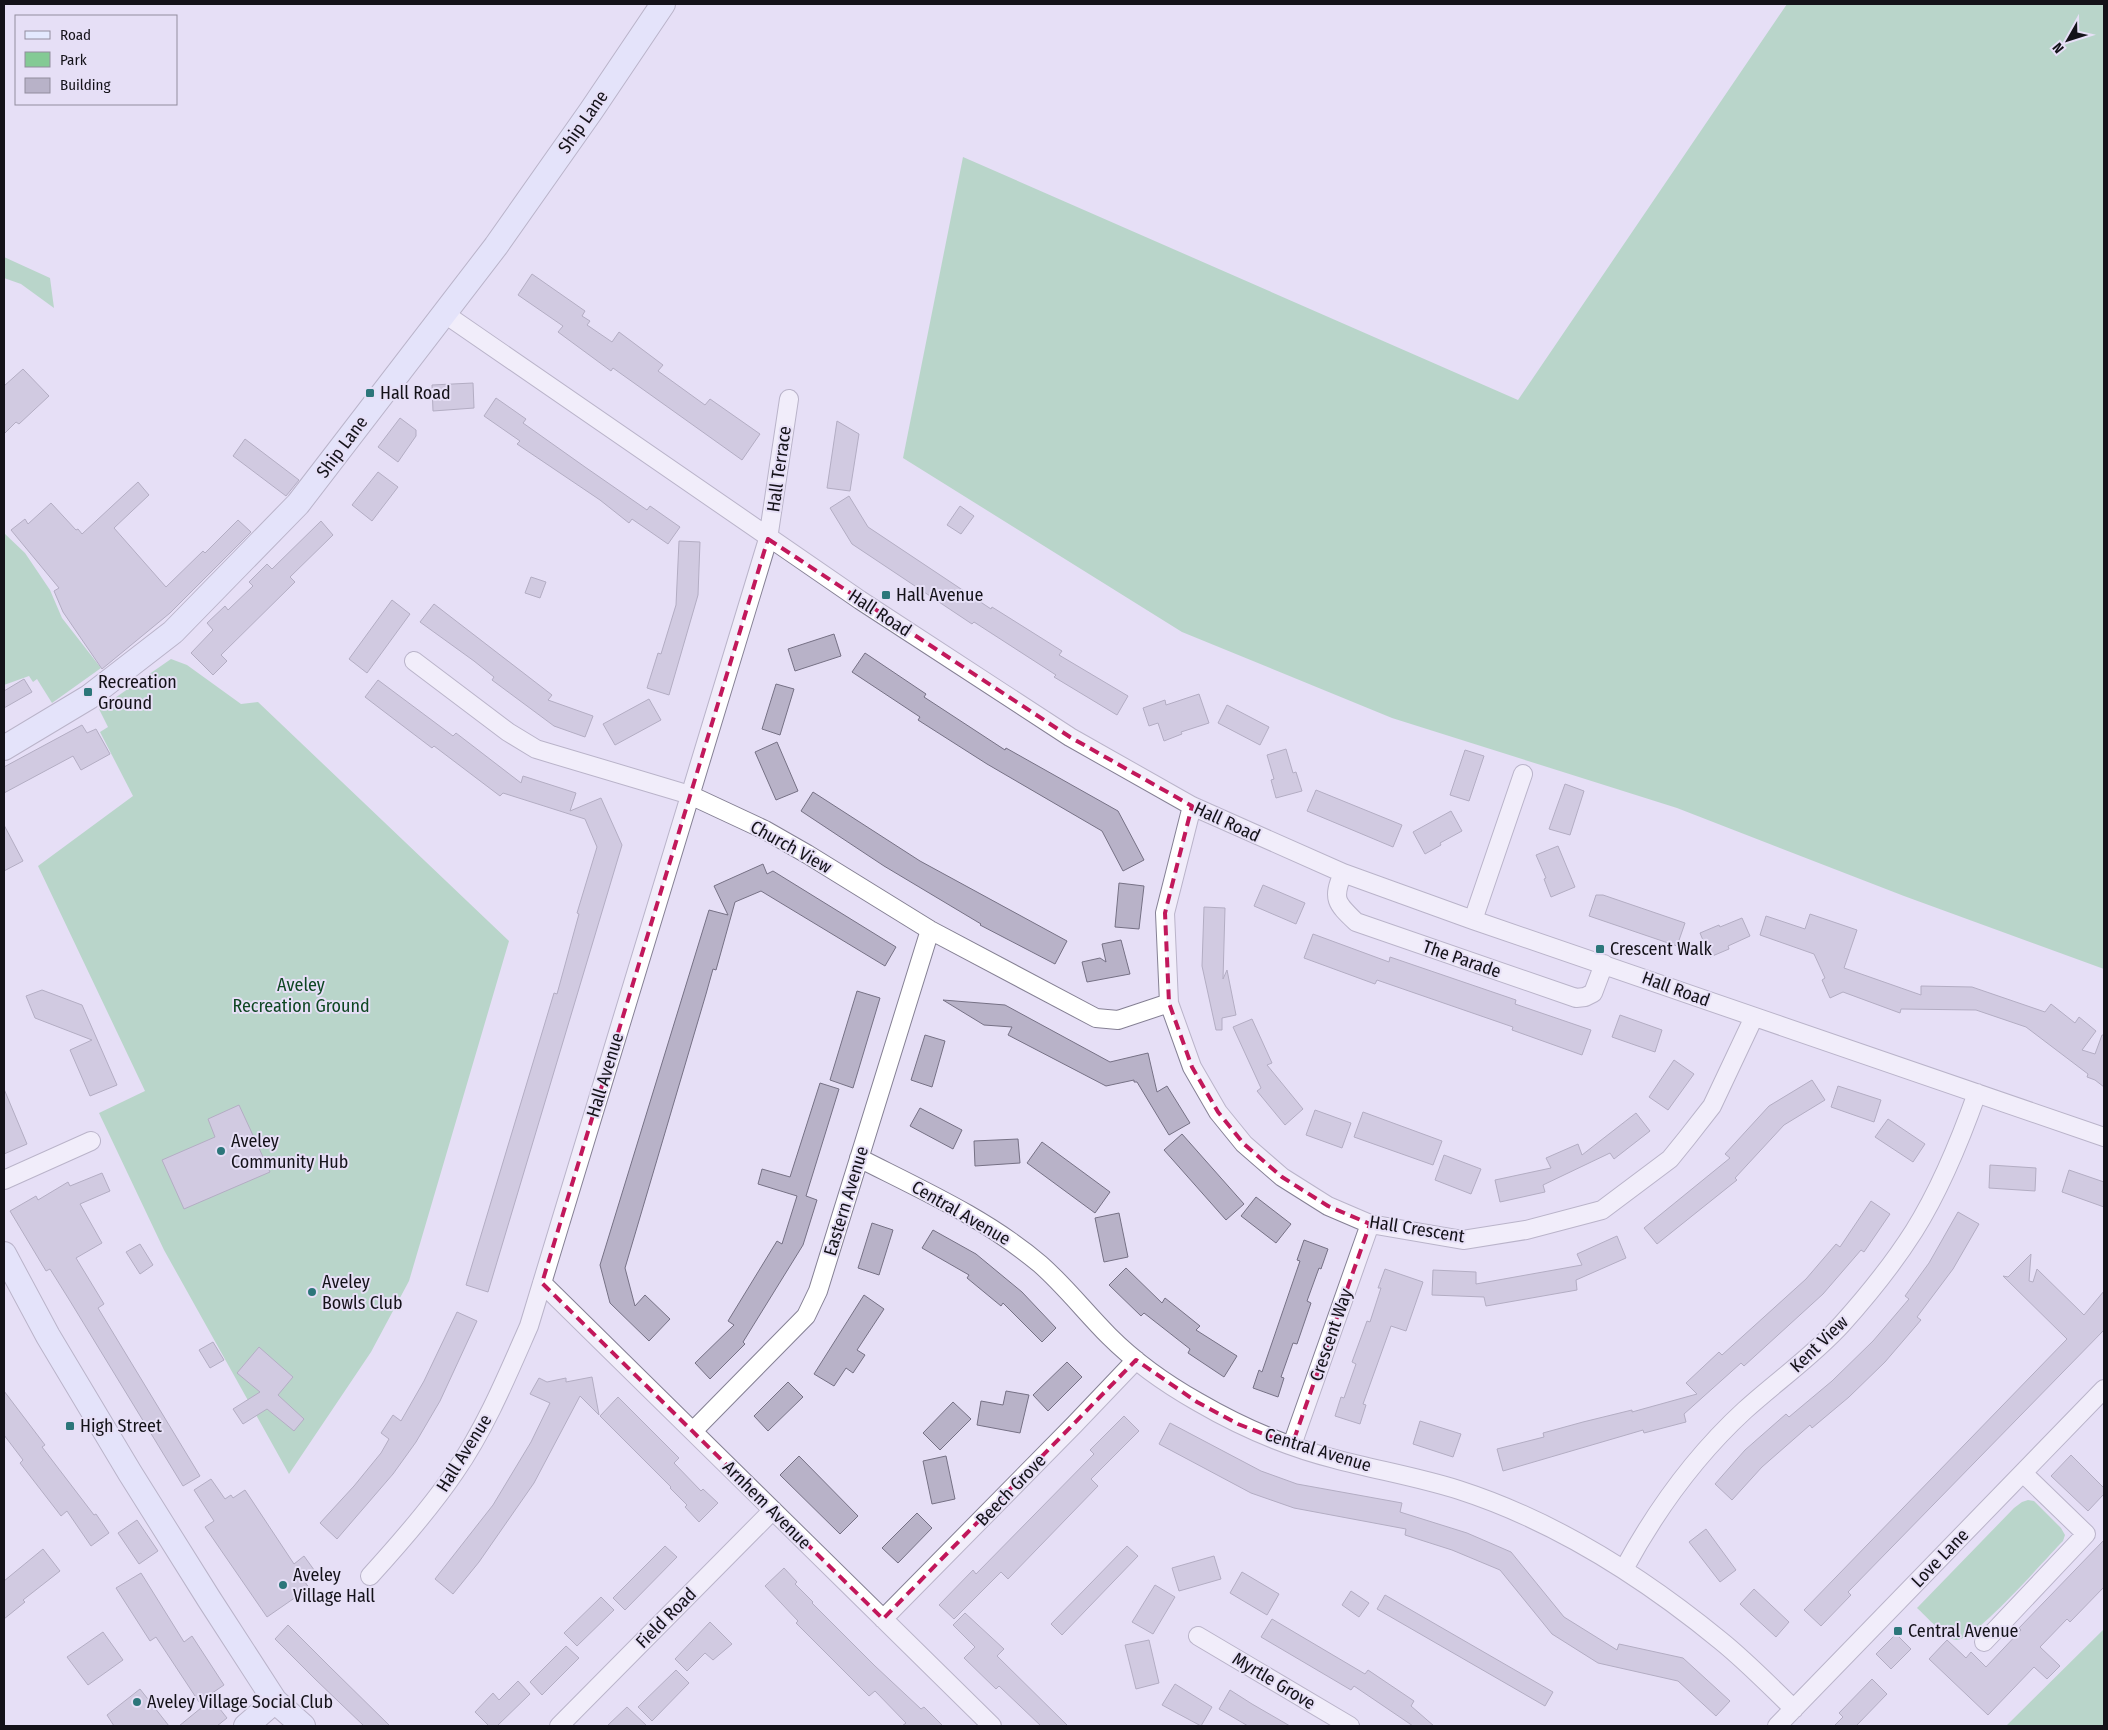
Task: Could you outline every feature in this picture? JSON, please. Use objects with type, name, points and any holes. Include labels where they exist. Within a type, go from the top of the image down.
[{"type":"street","name":"Ship Lane","points":[[4,748],[89,697],[128,669],[180,625],[298,504],[496,246],[586,119],[663,4]]},
{"type":"street","name":"Hall Road","points":[[445,314],[768,539],[1070,737],[1192,806],[1343,873],[1473,920],[2104,1137]]},
{"type":"street","name":"Hall Terrace","points":[[768,539],[789,400]]},
{"type":"street","name":"Hall Avenue","points":[[370,1576],[419,1522],[456,1471],[496,1400],[529,1326],[768,539]]},
{"type":"street","name":"Church View","points":[[414,661],[508,732],[536,749],[690,795],[765,830],[930,930],[1096,1018],[1118,1020],[1169,1003]]},
{"type":"street","points":[[1473,920],[1523,774]]},
{"type":"street","name":"Hall Crescent","points":[[1192,806],[1166,913],[1169,1003],[1192,1067],[1218,1112],[1244,1144],[1282,1177],[1320,1201],[1370,1224],[1463,1240],[1526,1230],[1602,1210],[1670,1159],[1687,1138],[1712,1106],[1754,1017]]},
{"type":"street","name":"The Parade","points":[[1343,873],[1336,889],[1337,901],[1356,922],[1576,998],[1585,998],[1593,993],[1604,964]]},
{"type":"street","name":"Eastern Avenue","points":[[693,1431],[806,1316],[818,1291],[930,930]]},
{"type":"street","name":"Kent View","points":[[1624,1569],[1638,1543],[1666,1501],[1711,1444],[1746,1410],[1811,1355],[1841,1325],[1887,1270],[1914,1231],[1944,1177],[1976,1093]]},
{"type":"street","points":[[4,1180],[91,1141]]},
{"type":"street","name":"Central Avenue","points":[[859,1158],[974,1217],[1012,1242],[1042,1267],[1111,1338],[1136,1360],[1160,1379],[1205,1406],[1238,1424],[1292,1445],[1334,1459],[1401,1474],[1461,1491],[1533,1520],[1624,1569],[1671,1602],[1723,1642],[1794,1709]]},
{"type":"street","name":"Crescent Way","points":[[1292,1445],[1370,1224]]},
{"type":"street","points":[[4,1254],[26,1297],[130,1473],[275,1701],[303,1726]]},
{"type":"street","name":"Arnhem Avenue","points":[[542,1283],[992,1726]]},
{"type":"street","name":"Beech Grove","points":[[883,1619],[1068,1432],[1136,1360]]},
{"type":"street","name":"Love Lane","points":[[1776,1726],[2104,1389]]},
{"type":"street","points":[[1984,1642],[2086,1534],[2023,1473]]},
{"type":"street","name":"Field Road","points":[[559,1726],[773,1510]]},
{"type":"street","name":"Myrtle Grove","points":[[1198,1636],[1350,1726]]},
{"type":"street","points":[[246,1726],[275,1701]]},
{"type":"highlighted area","points":[[768,539],[1070,737],[1192,806],[1165,913],[1169,1003],[1192,1067],[1218,1112],[1244,1144],[1282,1177],[1328,1206],[1370,1224],[1292,1445],[1238,1424],[1197,1402],[1136,1360],[883,1619],[542,1283]]},
{"type":"green space","points":[[1787,4],[2104,4],[2104,969],[1904,896],[1677,808],[1392,718],[1182,632],[903,458],[963,157],[1518,400]]},
{"type":"green space","points":[[4,257],[50,278],[54,308],[21,284],[4,278]]},
{"type":"green space","points":[[4,533],[25,553],[50,590],[62,618],[101,668],[52,703],[37,679],[33,682],[29,676],[4,685]]},
{"type":"green space","name":"Aveley Recreation Ground","points":[[171,659],[187,665],[241,704],[258,702],[509,941],[409,1281],[371,1352],[289,1474],[164,1250],[99,1113],[145,1091],[38,866],[133,796],[100,732],[108,727],[99,709]]},
{"type":"green space","points":[[2028,1500],[2034,1501],[2061,1528],[2065,1535],[2063,1541],[1994,1614],[1965,1637],[1956,1640],[1952,1639],[1917,1608],[2014,1508]]},
{"type":"green space","points":[[2104,1629],[2104,1726],[2006,1726]]},
{"type":"building","points":[[532,274],[585,311],[582,316],[590,321],[587,325],[612,342],[619,332],[663,365],[658,371],[705,405],[710,399],[760,434],[742,460],[613,368],[611,371],[558,332],[563,326],[518,295]]},
{"type":"building","points":[[23,369],[49,396],[19,424],[16,422],[4,434],[4,386]]},
{"type":"building","points":[[473,383],[474,408],[433,411],[432,385]]},
{"type":"building","points":[[496,398],[526,419],[523,423],[585,467],[647,510],[650,506],[680,527],[668,544],[632,519],[629,523],[600,500],[517,444],[520,441],[484,416]]},
{"type":"building","points":[[400,418],[416,430],[416,436],[398,462],[378,447]]},
{"type":"building","points":[[837,421],[859,434],[850,491],[827,488]]},
{"type":"building","points":[[245,439],[299,480],[286,496],[233,456]]},
{"type":"building","points":[[378,472],[398,487],[372,521],[352,505]]},
{"type":"building","points":[[138,482],[149,495],[114,528],[166,587],[203,551],[205,553],[238,520],[251,532],[170,613],[102,669],[63,612],[54,591],[59,588],[11,530],[25,519],[28,524],[51,503],[82,534]]},
{"type":"building","points":[[849,496],[868,527],[991,609],[992,607],[1062,651],[1059,655],[1128,696],[1117,715],[1054,677],[1056,675],[974,622],[972,624],[852,544],[830,508]]},
{"type":"building","points":[[960,506],[974,516],[961,534],[947,525]]},
{"type":"building","points":[[321,521],[333,535],[290,577],[295,582],[221,655],[227,661],[213,675],[191,653],[213,630],[207,623],[225,606],[228,610],[253,586],[249,582],[267,564],[272,569]]},
{"type":"building","points":[[679,541],[700,542],[698,595],[669,695],[647,688],[658,653],[661,654],[676,605]]},
{"type":"building","points":[[531,577],[546,582],[540,598],[525,593]]},
{"type":"building","points":[[392,600],[410,614],[367,673],[349,659]]},
{"type":"building","points":[[434,604],[552,695],[548,700],[593,716],[585,737],[554,726],[492,680],[494,677],[474,661],[420,622]]},
{"type":"building","points":[[834,634],[841,656],[795,671],[788,649]]},
{"type":"building","points":[[865,653],[926,694],[924,697],[1005,750],[1006,748],[1118,811],[1144,860],[1123,871],[1102,831],[987,764],[918,720],[920,717],[852,672]]},
{"type":"building","points":[[24,679],[32,692],[4,708],[4,691]]},
{"type":"building","points":[[378,680],[453,736],[456,733],[521,783],[523,776],[576,793],[570,811],[601,798],[622,845],[488,1292],[466,1285],[554,993],[557,994],[579,914],[577,913],[597,847],[585,819],[503,793],[500,796],[434,746],[432,748],[382,710],[365,697]]},
{"type":"building","points":[[776,684],[794,689],[780,735],[762,729]]},
{"type":"building","points":[[1199,694],[1209,723],[1181,732],[1182,734],[1164,741],[1158,723],[1149,726],[1143,708],[1165,700],[1166,705]]},
{"type":"building","points":[[649,699],[661,720],[615,745],[603,724]]},
{"type":"building","points":[[1227,705],[1269,727],[1260,745],[1218,723]]},
{"type":"building","points":[[82,725],[87,733],[96,729],[110,754],[81,770],[73,756],[4,793],[4,767]]},
{"type":"building","points":[[777,742],[798,791],[776,800],[755,752]]},
{"type":"building","points":[[1286,749],[1293,773],[1296,772],[1302,791],[1276,798],[1271,780],[1274,779],[1267,755]]},
{"type":"building","points":[[1465,750],[1484,756],[1469,801],[1450,795]]},
{"type":"building","points":[[1565,784],[1584,791],[1570,835],[1549,829]]},
{"type":"building","points":[[1316,790],[1402,825],[1393,847],[1307,811]]},
{"type":"building","points":[[813,792],[920,861],[1067,941],[1055,964],[980,925],[884,866],[801,811]]},
{"type":"building","points":[[1451,811],[1462,831],[1425,854],[1413,832]]},
{"type":"building","points":[[4,825],[23,861],[4,871]]},
{"type":"building","points":[[1558,846],[1575,887],[1551,897],[1544,879],[1546,878],[1536,855]]},
{"type":"building","points":[[763,864],[767,874],[773,871],[896,947],[885,966],[761,891],[735,902],[716,970],[713,969],[625,1268],[635,1306],[645,1295],[670,1319],[649,1341],[610,1303],[600,1265],[709,910],[728,915],[714,886]]},
{"type":"building","points":[[1119,883],[1144,886],[1139,929],[1115,927]]},
{"type":"building","points":[[1263,885],[1305,903],[1296,924],[1254,906]]},
{"type":"building","points":[[1596,895],[1603,895],[1685,923],[1677,946],[1589,916]]},
{"type":"building","points":[[1204,907],[1225,908],[1223,979],[1227,970],[1236,1015],[1222,1018],[1222,1030],[1216,1030],[1202,966]]},
{"type":"building","points":[[1810,914],[1857,930],[1844,968],[1921,995],[1921,986],[1972,987],[2045,1012],[2051,1004],[2075,1023],[2079,1017],[2096,1031],[2082,1050],[2095,1054],[2102,1035],[2104,1035],[2104,1087],[2087,1077],[2088,1074],[2026,1027],[1976,1010],[1901,1009],[1900,1013],[1843,992],[1830,998],[1822,980],[1825,978],[1814,954],[1760,935],[1766,916],[1805,929]]},
{"type":"building","points":[[1742,918],[1750,936],[1728,946],[1729,949],[1710,957],[1700,933]]},
{"type":"building","points":[[1313,934],[1389,962],[1390,957],[1516,1000],[1515,1004],[1591,1030],[1582,1055],[1512,1030],[1513,1027],[1377,980],[1375,984],[1304,958]]},
{"type":"building","points":[[1121,940],[1130,974],[1087,982],[1082,962],[1100,958],[1106,962],[1102,944]]},
{"type":"building","points":[[42,990],[82,1005],[117,1085],[90,1096],[70,1050],[92,1040],[35,1018],[26,996]]},
{"type":"building","points":[[857,991],[880,998],[853,1088],[830,1080]]},
{"type":"building","points":[[943,1000],[1005,1005],[1110,1062],[1148,1053],[1157,1092],[1167,1086],[1190,1123],[1169,1135],[1134,1080],[1106,1086],[1008,1035],[1012,1027],[984,1025]]},
{"type":"building","points":[[1620,1015],[1662,1030],[1655,1052],[1612,1037]]},
{"type":"building","points":[[1252,1019],[1272,1063],[1267,1065],[1303,1109],[1285,1125],[1257,1091],[1261,1088],[1233,1027]]},
{"type":"building","points":[[925,1035],[945,1041],[932,1087],[911,1080]]},
{"type":"building","points":[[1674,1060],[1694,1074],[1668,1110],[1649,1097]]},
{"type":"building","points":[[1812,1080],[1825,1100],[1784,1125],[1735,1178],[1737,1180],[1657,1244],[1644,1228],[1730,1158],[1725,1154],[1769,1106]]},
{"type":"building","points":[[820,1083],[839,1089],[806,1196],[817,1200],[803,1245],[743,1342],[745,1344],[710,1379],[695,1363],[734,1325],[728,1321],[777,1241],[782,1244],[797,1196],[758,1184],[762,1169],[790,1177]]},
{"type":"building","points":[[1838,1086],[1881,1100],[1874,1122],[1831,1107]]},
{"type":"building","points":[[4,1089],[27,1144],[4,1154]]},
{"type":"building","name":"Aveley Community Hub","points":[[239,1105],[270,1172],[184,1209],[162,1160],[215,1137],[208,1119]]},
{"type":"building","points":[[920,1108],[962,1130],[953,1149],[910,1126]]},
{"type":"building","points":[[1315,1110],[1351,1123],[1342,1148],[1306,1135]]},
{"type":"building","points":[[1363,1112],[1442,1141],[1433,1165],[1354,1137]]},
{"type":"building","points":[[1636,1113],[1650,1131],[1614,1159],[1610,1153],[1543,1185],[1545,1192],[1500,1202],[1495,1180],[1551,1168],[1546,1158],[1578,1144],[1582,1155]]},
{"type":"building","points":[[1888,1119],[1925,1144],[1913,1162],[1875,1137]]},
{"type":"building","points":[[1182,1134],[1244,1204],[1226,1220],[1164,1150]]},
{"type":"building","points":[[1018,1139],[1020,1163],[975,1166],[974,1141]]},
{"type":"building","points":[[1042,1142],[1110,1192],[1095,1213],[1027,1163]]},
{"type":"building","points":[[1444,1155],[1481,1169],[1471,1194],[1435,1180]]},
{"type":"building","points":[[1990,1165],[2036,1168],[2035,1191],[1989,1188]]},
{"type":"building","points":[[2069,1170],[2104,1182],[2104,1207],[2062,1192]]},
{"type":"building","points":[[102,1173],[110,1191],[80,1204],[102,1243],[76,1258],[104,1304],[98,1308],[200,1476],[183,1486],[50,1269],[46,1271],[10,1211],[36,1196],[38,1200],[68,1182],[70,1186]]},
{"type":"building","points":[[1256,1197],[1291,1224],[1276,1243],[1241,1216]]},
{"type":"building","points":[[1871,1201],[1890,1214],[1864,1252],[1861,1250],[1823,1294],[1744,1366],[1741,1363],[1684,1414],[1686,1422],[1644,1433],[1643,1430],[1503,1471],[1497,1449],[1544,1437],[1543,1433],[1583,1422],[1632,1410],[1632,1412],[1697,1394],[1686,1383],[1719,1352],[1722,1355],[1806,1279],[1836,1244],[1840,1247]]},
{"type":"building","points":[[1958,1212],[1979,1224],[1953,1269],[1917,1317],[1921,1320],[1885,1362],[1849,1397],[1812,1428],[1810,1425],[1762,1467],[1732,1500],[1715,1484],[1745,1450],[1786,1414],[1789,1417],[1832,1381],[1873,1341],[1909,1299],[1905,1296],[1929,1263]]},
{"type":"building","points":[[1119,1213],[1128,1257],[1104,1262],[1095,1218]]},
{"type":"building","points":[[872,1223],[893,1230],[879,1275],[858,1268]]},
{"type":"building","points":[[933,1230],[976,1254],[1022,1292],[1056,1328],[1042,1342],[1003,1303],[1001,1306],[967,1278],[969,1275],[922,1248]]},
{"type":"building","points":[[1617,1236],[1626,1258],[1576,1280],[1577,1290],[1486,1306],[1484,1297],[1432,1295],[1433,1270],[1476,1272],[1476,1284],[1582,1265],[1577,1254]]},
{"type":"building","points":[[1304,1240],[1328,1249],[1307,1301],[1311,1303],[1297,1344],[1293,1343],[1281,1377],[1284,1378],[1278,1397],[1253,1388],[1259,1370],[1262,1372],[1300,1261],[1297,1260]]},
{"type":"building","points":[[140,1244],[153,1265],[140,1274],[126,1252]]},
{"type":"building","points":[[2031,1254],[2029,1281],[2033,1282],[2037,1269],[2084,1315],[2104,1291],[2104,1330],[1848,1592],[1851,1595],[1821,1626],[1804,1610],[2067,1339],[2003,1276],[2008,1277]]},
{"type":"building","points":[[1126,1268],[1162,1303],[1165,1298],[1200,1326],[1196,1330],[1237,1356],[1224,1377],[1188,1353],[1190,1349],[1144,1313],[1141,1316],[1109,1285]]},
{"type":"building","points":[[1385,1269],[1423,1282],[1406,1331],[1391,1326],[1363,1404],[1366,1405],[1360,1424],[1335,1416],[1341,1397],[1344,1398],[1356,1364],[1352,1362],[1367,1321],[1370,1322],[1381,1288],[1378,1288]]},
{"type":"building","points":[[864,1295],[884,1309],[857,1350],[865,1355],[853,1373],[846,1368],[834,1386],[814,1374]]},
{"type":"building","points":[[457,1312],[477,1321],[440,1401],[416,1442],[393,1474],[337,1539],[320,1523],[381,1453],[389,1439],[381,1433],[393,1415],[401,1421],[424,1381]]},
{"type":"building","points":[[213,1342],[224,1360],[210,1368],[199,1350]]},
{"type":"building","points":[[259,1347],[293,1377],[278,1395],[304,1419],[294,1431],[267,1409],[243,1424],[233,1409],[260,1392],[237,1373]]},
{"type":"building","points":[[1067,1362],[1082,1377],[1048,1411],[1033,1395]]},
{"type":"building","points":[[592,1377],[599,1415],[580,1396],[534,1483],[479,1562],[453,1594],[435,1579],[493,1505],[531,1442],[550,1403],[530,1394],[539,1378],[547,1382],[566,1378],[566,1382]]},
{"type":"building","points":[[788,1382],[803,1397],[768,1431],[754,1416]]},
{"type":"building","points":[[4,1391],[45,1445],[42,1447],[109,1533],[91,1546],[67,1511],[61,1516],[20,1463],[23,1460],[4,1435]]},
{"type":"building","points":[[1006,1391],[1029,1395],[1020,1433],[977,1425],[981,1401],[1003,1405]]},
{"type":"building","points":[[618,1397],[679,1458],[674,1463],[701,1491],[703,1489],[718,1503],[699,1522],[685,1507],[687,1505],[671,1487],[600,1416]]},
{"type":"building","points":[[953,1402],[971,1419],[940,1450],[923,1433]]},
{"type":"building","points":[[1124,1416],[1139,1431],[1091,1479],[1098,1486],[1008,1579],[1001,1572],[954,1619],[939,1605],[973,1570],[976,1574],[1094,1454],[1090,1450]]},
{"type":"building","points":[[1420,1421],[1461,1434],[1453,1457],[1413,1444]]},
{"type":"building","points":[[1170,1423],[1261,1471],[1297,1484],[1402,1503],[1400,1512],[1467,1533],[1511,1552],[1564,1617],[1617,1650],[1619,1644],[1683,1658],[1730,1701],[1716,1716],[1678,1681],[1598,1663],[1552,1634],[1500,1570],[1452,1550],[1405,1535],[1406,1529],[1294,1508],[1251,1493],[1159,1444]]},
{"type":"building","points":[[2071,1455],[2104,1488],[2104,1494],[2088,1511],[2051,1476]]},
{"type":"building","points":[[799,1456],[858,1516],[840,1534],[780,1475]]},
{"type":"building","points":[[946,1456],[955,1499],[932,1504],[923,1461]]},
{"type":"building","points":[[211,1479],[225,1499],[231,1495],[233,1498],[245,1490],[294,1564],[304,1556],[317,1574],[305,1582],[309,1588],[267,1617],[205,1527],[214,1521],[194,1490]]},
{"type":"building","points":[[917,1513],[932,1528],[898,1563],[882,1548]]},
{"type":"building","points":[[137,1520],[158,1551],[139,1564],[118,1533]]},
{"type":"building","points":[[1706,1529],[1736,1570],[1720,1582],[1689,1542]]},
{"type":"building","points":[[2104,1540],[2104,1587],[2070,1622],[2067,1619],[2040,1647],[2060,1666],[2047,1679],[2034,1667],[1988,1715],[1929,1659],[1947,1640],[1966,1658],[1971,1652],[1986,1667],[2021,1630],[2019,1628]]},
{"type":"building","points":[[665,1546],[677,1557],[625,1610],[613,1598]]},
{"type":"building","points":[[1127,1546],[1138,1556],[1062,1635],[1051,1624]]},
{"type":"building","points":[[43,1549],[60,1571],[23,1600],[25,1602],[4,1619],[4,1581]]},
{"type":"building","points":[[1214,1556],[1221,1579],[1179,1591],[1172,1568]]},
{"type":"building","points":[[784,1568],[812,1603],[875,1666],[921,1709],[924,1707],[943,1726],[902,1726],[906,1723],[875,1691],[869,1696],[796,1623],[798,1621],[765,1586]]},
{"type":"building","points":[[1242,1572],[1279,1594],[1267,1615],[1230,1593]]},
{"type":"building","points":[[141,1573],[184,1642],[192,1636],[224,1685],[199,1702],[156,1637],[150,1641],[116,1588]]},
{"type":"building","points":[[1155,1585],[1175,1597],[1153,1634],[1132,1622]]},
{"type":"building","points":[[1754,1589],[1789,1622],[1776,1637],[1740,1604]]},
{"type":"building","points":[[1351,1591],[1369,1603],[1359,1617],[1342,1605]]},
{"type":"building","points":[[1385,1595],[1553,1692],[1545,1706],[1377,1609]]},
{"type":"building","points":[[601,1597],[614,1610],[577,1646],[564,1633]]},
{"type":"building","points":[[965,1613],[1004,1649],[997,1656],[1068,1726],[1041,1726],[999,1686],[996,1689],[964,1658],[975,1647],[953,1625]]},
{"type":"building","points":[[1272,1619],[1365,1674],[1368,1670],[1414,1701],[1411,1706],[1434,1726],[1413,1726],[1354,1686],[1351,1690],[1261,1637]]},
{"type":"building","points":[[710,1622],[732,1644],[713,1660],[705,1653],[687,1671],[675,1659]]},
{"type":"building","points":[[288,1625],[390,1726],[364,1726],[315,1679],[275,1639]]},
{"type":"building","points":[[103,1632],[123,1660],[88,1685],[67,1657]]},
{"type":"building","points":[[1896,1634],[1911,1649],[1891,1669],[1876,1654]]},
{"type":"building","points":[[1149,1640],[1159,1683],[1136,1689],[1125,1645]]},
{"type":"building","points":[[566,1646],[579,1658],[542,1695],[530,1682]]},
{"type":"building","points":[[676,1670],[689,1683],[652,1721],[638,1707]]},
{"type":"building","points":[[1872,1679],[1887,1694],[1856,1726],[1834,1726],[1843,1717],[1839,1713]]},
{"type":"building","points":[[518,1681],[530,1694],[497,1726],[489,1726],[475,1712],[493,1693],[499,1700]]},
{"type":"building","points":[[1175,1684],[1212,1707],[1201,1726],[1162,1705]]},
{"type":"building","name":"Aveley Village Social Club","points":[[140,1689],[169,1726],[114,1726],[107,1715]]},
{"type":"building","points":[[1230,1690],[1290,1726],[1248,1726],[1219,1709]]},
{"type":"building","points":[[212,1699],[227,1718],[217,1726],[179,1726]]},
{"type":"building","points":[[627,1707],[647,1726],[607,1726]]},
{"type":"place","name":"Hall Road","points":[[370,393]]},
{"type":"place","name":"Hall Avenue","points":[[886,595]]},
{"type":"place","name":"Recreation Ground","points":[[88,692]]},
{"type":"place","name":"Crescent Walk","points":[[1600,949]]},
{"type":"place","name":"Aveley Community Hub","points":[[221,1151]]},
{"type":"place","name":"Aveley Bowls Club","points":[[312,1292]]},
{"type":"place","name":"High Street","points":[[70,1426]]},
{"type":"place","name":"Aveley Village Hall","points":[[283,1585]]},
{"type":"place","name":"Central Avenue","points":[[1898,1631]]},
{"type":"place","name":"Aveley Village Social Club","points":[[137,1702]]}]
